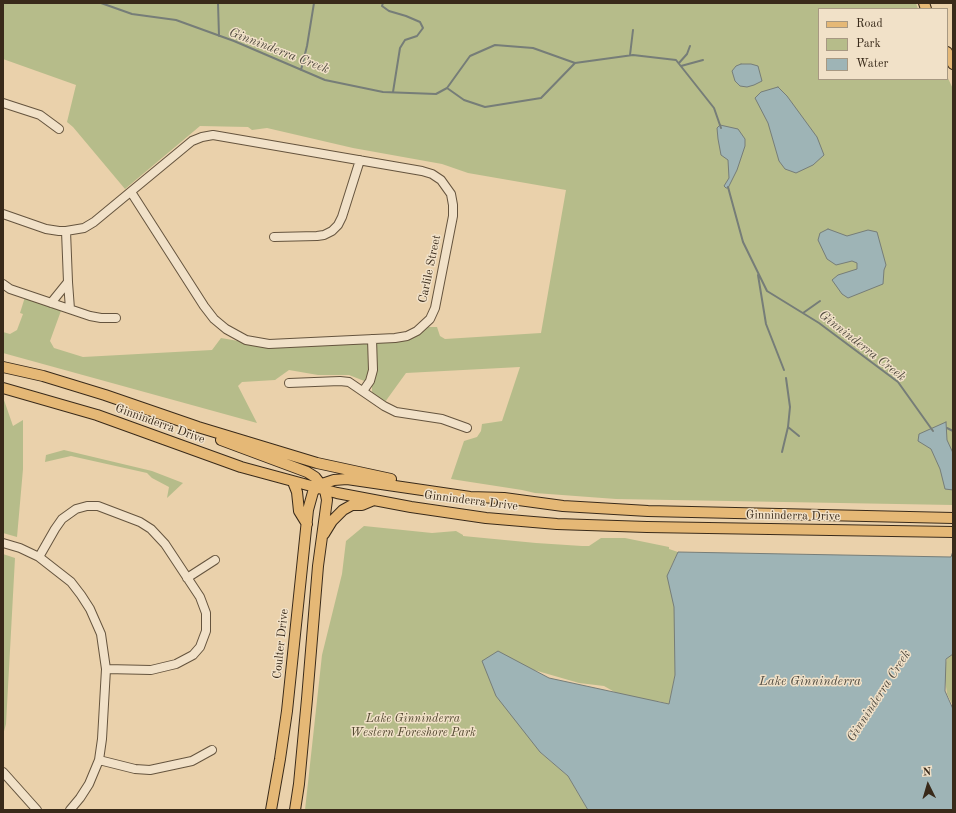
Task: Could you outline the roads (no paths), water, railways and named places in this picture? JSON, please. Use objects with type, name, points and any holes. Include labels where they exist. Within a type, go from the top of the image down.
[{"type":"main road","points":[[948,54],[953,64]]},
{"type":"main road","name":"Ginninderra Drive","points":[[3,367],[43,376],[198,427],[317,463],[371,475],[504,498],[563,506],[648,511],[953,518]]},
{"type":"main road","name":"Ginninderra Drive","points":[[3,388],[97,415],[241,467],[293,482],[323,486],[374,500],[469,516],[557,524],[953,532]]},
{"type":"main road","points":[[198,427],[215,438],[307,472],[315,477],[323,486],[327,500],[318,566],[300,776],[295,810]]},
{"type":"main road","name":"Ginninderra Drive","points":[[323,486],[347,479],[470,497],[504,498]]},
{"type":"main road","points":[[293,482],[297,492],[300,512],[307,524]]},
{"type":"main road","name":"Coulter Drive","points":[[271,810],[287,711],[307,524],[312,496],[323,486]]},
{"type":"main road","points":[[322,537],[332,521],[343,510],[374,500]]},
{"type":"street","points":[[3,103],[40,115],[59,129]]},
{"type":"street","name":"Carlile Street","points":[[3,214],[46,228],[66,231],[84,228],[94,222],[130,192],[192,141],[202,137],[226,137],[422,171],[432,174],[441,180],[448,189],[453,205],[453,216],[436,302],[430,319],[417,331],[407,336],[395,338],[270,344],[246,340],[232,333],[214,319],[130,192]]},
{"type":"street","points":[[274,237],[317,236],[324,235],[332,231],[338,225],[342,217],[360,160]]},
{"type":"street","points":[[66,231],[70,309]]},
{"type":"street","points":[[51,303],[68,282]]},
{"type":"street","points":[[3,284],[10,289],[95,317],[116,318]]},
{"type":"street","points":[[363,391],[370,381],[373,370],[372,339]]},
{"type":"street","points":[[289,383],[349,382],[384,406],[396,412],[442,419],[467,428]]},
{"type":"street","points":[[39,557],[62,519],[76,510],[87,506],[98,506],[140,522],[151,529],[165,544],[200,597],[205,607],[207,619],[205,637],[196,651],[188,658],[160,669],[134,671],[106,669]]},
{"type":"street","points":[[3,543],[20,548],[39,557],[71,582],[81,594],[90,609],[101,634],[106,669],[102,739],[99,760],[89,784],[70,810]]},
{"type":"street","points":[[188,578],[215,560]]},
{"type":"street","points":[[99,760],[134,769],[150,770],[192,761],[212,750]]},
{"type":"street","points":[[3,772],[37,810]]},
{"type":"water","points":[[741,64],[758,66],[762,81],[747,87],[740,86],[735,81],[732,71],[736,66]]},
{"type":"water","points":[[778,87],[787,96],[817,137],[824,155],[813,165],[796,173],[785,169],[779,161],[768,123],[755,98],[761,92]]},
{"type":"water","points":[[720,125],[738,129],[745,139],[745,146],[737,170],[728,188],[724,186],[729,178],[728,160],[721,155],[718,139],[717,128]]},
{"type":"water","points":[[828,229],[847,236],[868,230],[877,232],[886,265],[883,284],[848,298],[842,294],[832,280],[838,275],[857,269],[857,263],[852,261],[836,265],[827,259],[818,240],[820,233]]},
{"type":"water","points":[[946,422],[947,440],[953,453],[953,490],[945,489],[940,469],[931,449],[918,441],[919,434]]},
{"type":"water","name":"Lake Ginninderra","points":[[953,551],[953,654],[946,659],[945,691],[953,709],[953,810],[588,810],[568,776],[540,752],[496,696],[482,661],[498,651],[549,678],[669,704],[675,675],[674,607],[667,576],[678,552],[951,557]]},
{"type":"waterway","name":"Ginninderra Creek","points":[[101,3],[132,14],[176,20],[234,41],[325,80],[383,92],[436,94],[447,88],[464,100],[485,107],[541,98],[575,63],[633,55],[676,60],[714,108],[721,128]]},
{"type":"waterway","points":[[218,3],[219,36]]},
{"type":"waterway","points":[[301,70],[307,46],[314,3]]},
{"type":"waterway","points":[[383,3],[382,6],[389,11],[420,22],[423,28],[417,36],[405,40],[400,48],[393,92]]},
{"type":"waterway","points":[[630,55],[633,30]]},
{"type":"waterway","points":[[447,88],[470,56],[495,45],[533,48],[575,63]]},
{"type":"waterway","points":[[679,63],[687,54],[690,46]]},
{"type":"waterway","points":[[681,66],[703,60]]},
{"type":"waterway","name":"Ginninderra Creek","points":[[728,187],[743,242],[767,291],[819,323],[898,382],[933,431]]},
{"type":"waterway","name":"Ginninderra Creek","points":[[758,275],[766,324],[784,370]]},
{"type":"waterway","points":[[803,313],[820,301]]},
{"type":"waterway","name":"Ginninderra Creek","points":[[782,452],[788,427],[790,407],[786,378]]},
{"type":"waterway","points":[[788,427],[799,436]]},
{"type":"waterway","points":[[947,428],[953,431]]},
{"type":"park label","name":"Lake Ginninderra Western Foreshore Park","points":[[413,726]]}]
